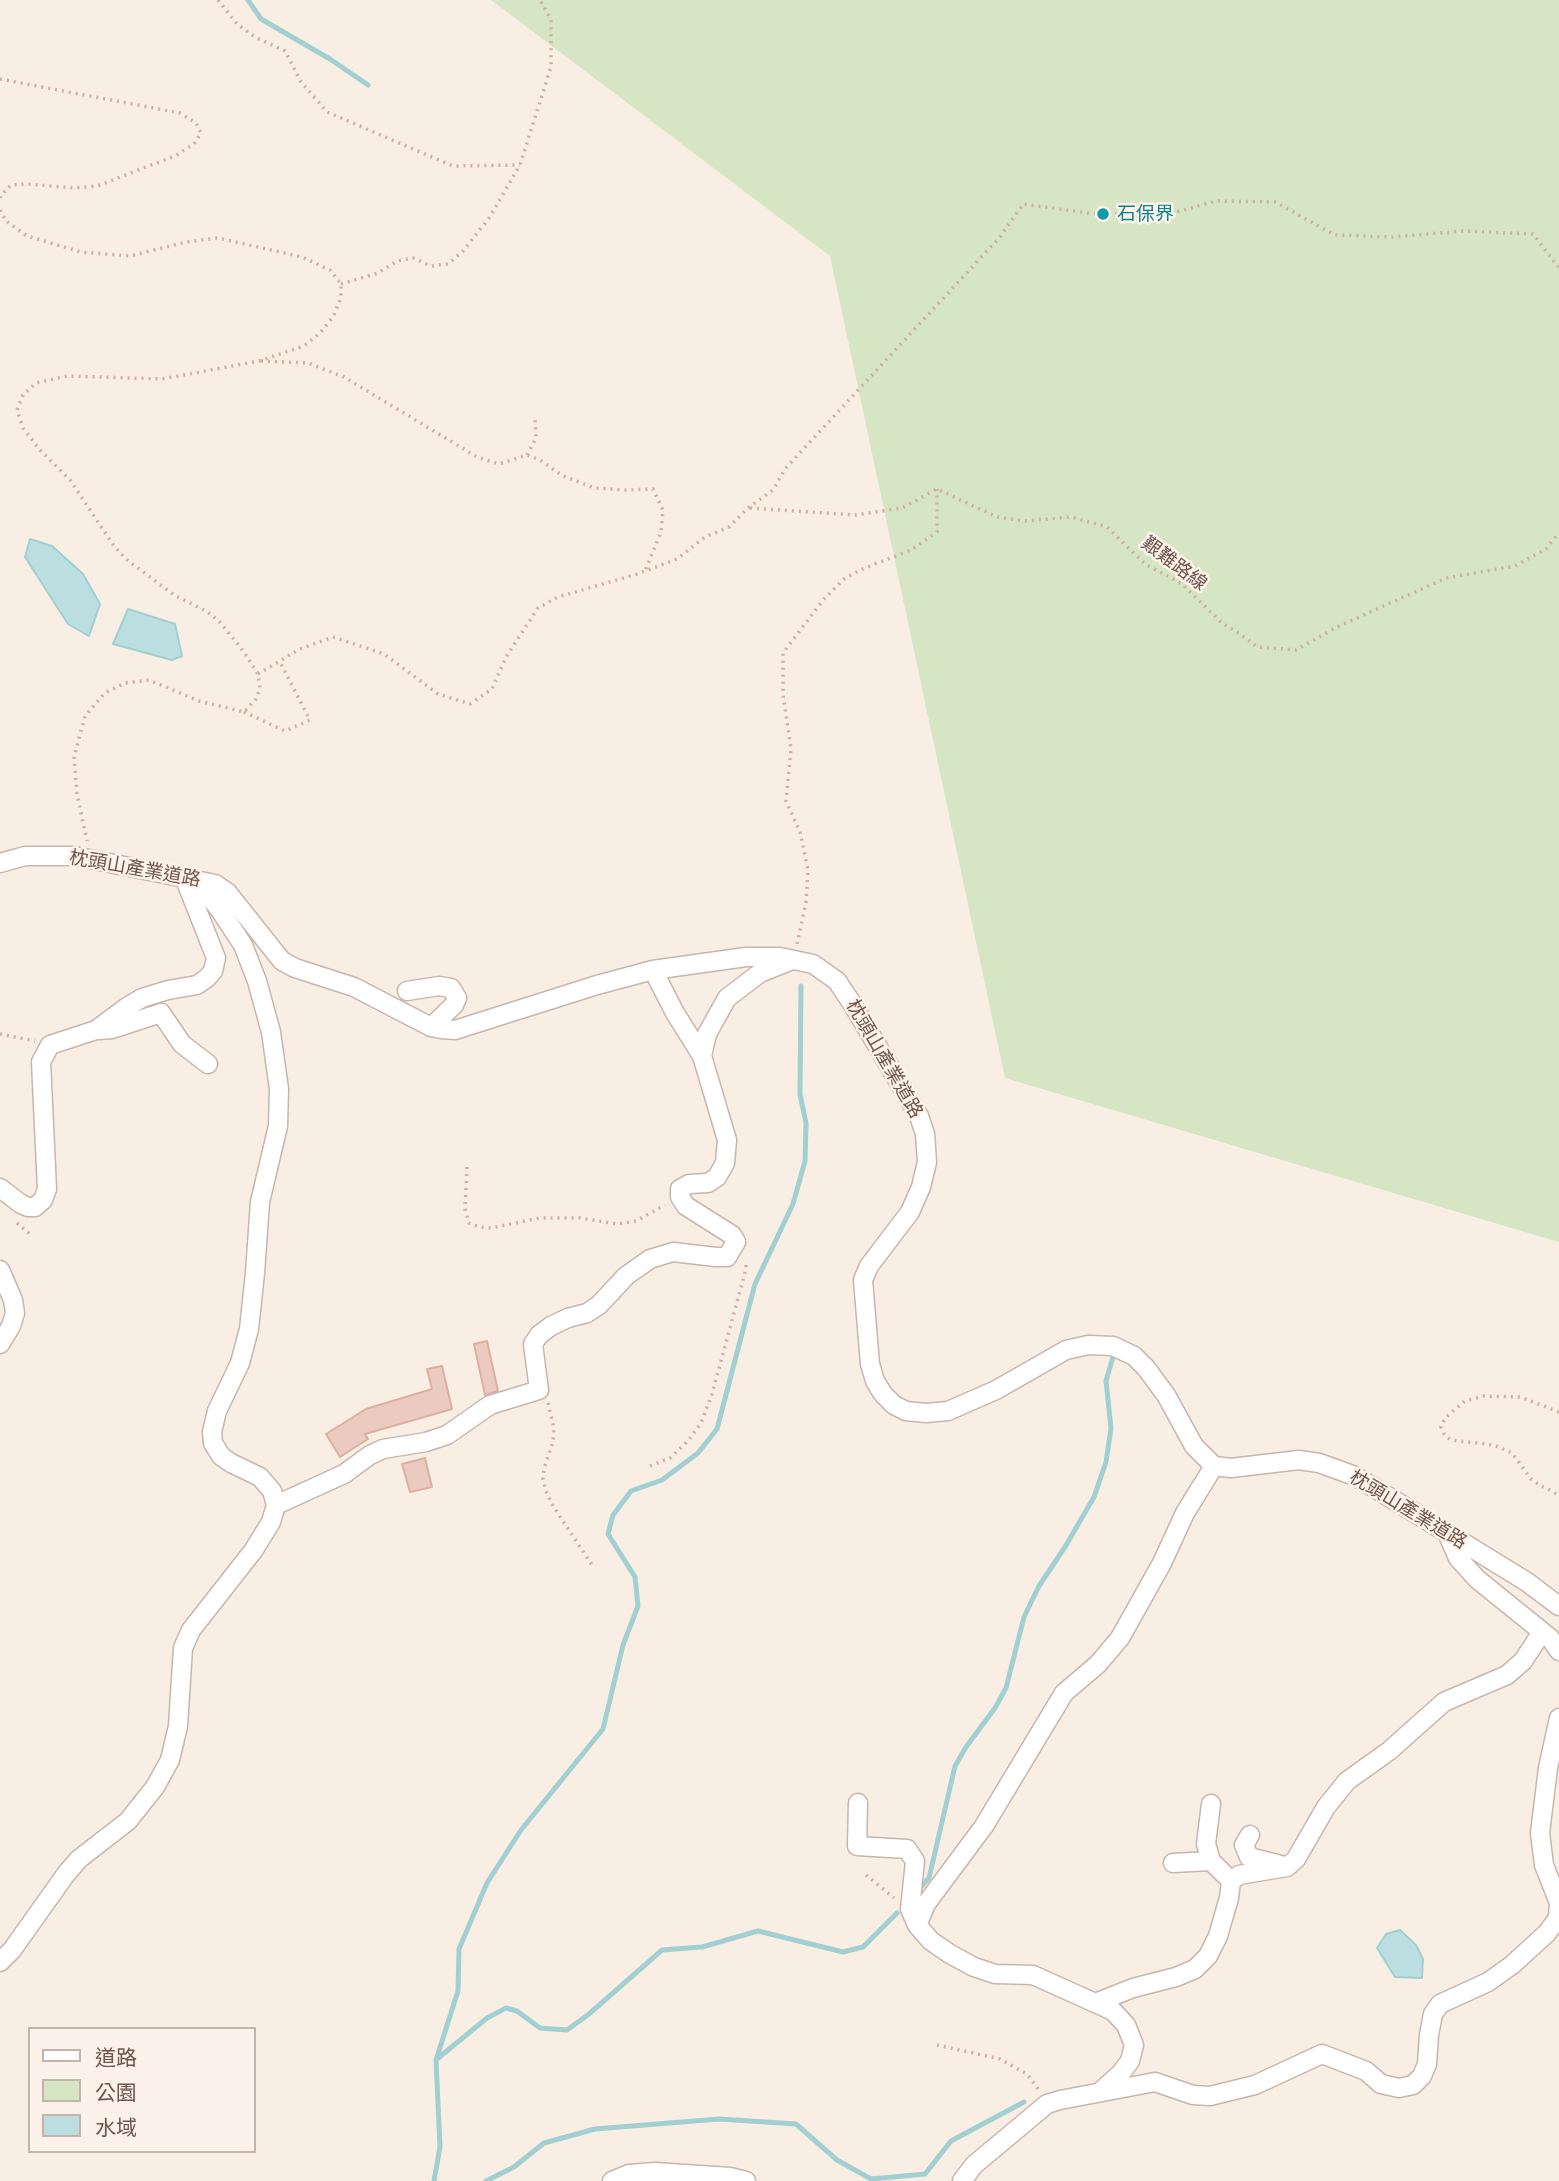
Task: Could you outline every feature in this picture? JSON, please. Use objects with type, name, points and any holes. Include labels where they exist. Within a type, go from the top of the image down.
[{"type":"street","name":"枕頭山產業道路","points":[[0,863],[25,856],[50,855],[91,860],[215,884],[228,893],[282,961],[295,968],[354,987],[431,1027],[455,1030],[653,970],[746,957],[780,957],[813,964],[836,981],[853,1005],[919,1116],[925,1134],[927,1161],[921,1187],[910,1212],[869,1266],[863,1280],[870,1364],[875,1381],[894,1405],[906,1411],[948,1411],[996,1390],[1066,1350],[1087,1345],[1112,1346],[1134,1356],[1146,1368],[1166,1395],[1194,1446],[1214,1466],[1231,1468],[1299,1460],[1319,1463],[1355,1476],[1527,1582],[1559,1606]]},
{"type":"street","points":[[96,1030],[142,998],[197,985],[213,971],[216,958],[190,879]]},
{"type":"street","points":[[0,1962],[12,1950],[72,1867],[128,1821],[155,1787],[170,1760],[178,1726],[183,1648],[191,1630],[253,1551],[271,1522],[276,1505],[272,1491],[260,1476],[221,1456],[213,1443],[212,1432],[217,1411],[240,1363],[249,1329],[256,1273],[260,1202],[278,1126],[277,1077],[271,1032],[257,981],[243,945],[220,910],[190,879]]},
{"type":"street","points":[[702,1056],[707,1034],[727,998],[760,973],[793,960]]},
{"type":"street","points":[[276,1505],[344,1474],[383,1449],[426,1442],[447,1435],[490,1405],[539,1390],[533,1344],[539,1335],[568,1318],[587,1313],[599,1305],[626,1276],[650,1259],[673,1252],[727,1257],[736,1242],[732,1236],[686,1206],[680,1198],[680,1189],[689,1184],[708,1183],[718,1177],[725,1163],[727,1140],[702,1056],[675,1013],[653,970]]},
{"type":"street","points":[[407,991],[439,986],[451,988],[457,998],[454,1005],[431,1027]]},
{"type":"street","points":[[0,1188],[28,1207],[35,1207],[43,1200],[47,1189],[41,1062],[50,1045],[161,1013],[182,1044],[208,1064]]},
{"type":"street","points":[[0,1270],[13,1300],[15,1313],[0,1344]]},
{"type":"street","points":[[914,1917],[984,1826],[1064,1693],[1098,1664],[1120,1638],[1162,1563],[1185,1513],[1214,1466]]},
{"type":"street","points":[[1447,1532],[1458,1558],[1477,1579],[1550,1638],[1559,1651]]},
{"type":"street","points":[[1095,2003],[1195,1969],[1208,1956],[1218,1936],[1231,1881],[1239,1875],[1287,1867],[1296,1859],[1325,1807],[1347,1781],[1389,1751],[1444,1702],[1507,1675],[1523,1661],[1542,1632]]},
{"type":"street","points":[[962,2181],[974,2165],[1047,2104],[1100,2092],[1155,2082],[1193,2095],[1210,2096],[1255,2085],[1322,2054],[1366,2071],[1381,2084],[1399,2088],[1413,2085],[1422,2076],[1427,2064],[1433,2014],[1440,2004],[1488,1982],[1512,1965],[1547,1933],[1558,1917],[1559,1903],[1544,1865],[1540,1833],[1548,1768],[1559,1718]]},
{"type":"street","points":[[858,1803],[857,1846],[907,1849],[915,1861],[914,1917],[931,1941],[974,1967],[995,1974],[1033,1975],[1113,2011],[1126,2025],[1133,2045],[1130,2061],[1100,2092]]},
{"type":"street","points":[[1211,1804],[1206,1844],[1211,1861],[1231,1881]]},
{"type":"street","points":[[1250,1835],[1244,1845],[1250,1857],[1287,1867]]},
{"type":"street","points":[[1173,1863],[1211,1861]]},
{"type":"street","points":[[611,2181],[629,2174],[655,2172],[730,2177],[746,2181]]},
{"type":"path","points":[[218,0],[237,24],[255,37],[285,51],[301,82],[327,112],[453,166],[520,165]]},
{"type":"path","points":[[341,284],[378,273],[397,261],[413,258],[431,266],[448,264],[463,251],[489,218],[520,165],[551,68],[551,20],[540,0]]},
{"type":"path","points":[[0,79],[180,113],[196,123],[201,133],[194,144],[175,156],[97,186],[75,188],[11,185],[0,199]]},
{"type":"path","points":[[258,674],[300,649],[333,637],[384,653],[438,694],[470,704],[492,689],[506,657],[538,608],[558,597],[677,559],[705,537],[729,527],[748,508],[773,490],[785,469],[1000,237],[1023,204],[1088,213],[1162,216],[1216,201],[1275,202],[1335,235],[1393,237],[1464,231],[1533,234],[1559,268]]},
{"type":"path","points":[[0,210],[6,221],[27,236],[81,253],[131,256],[186,242],[218,238],[302,257],[330,270],[341,284],[341,298],[333,317],[320,333],[304,346],[259,361],[162,379],[67,376],[36,383],[23,395],[17,410],[23,428],[40,450],[70,480],[114,546],[126,559],[174,595],[206,611],[219,621],[244,652],[258,674],[260,688],[256,699],[244,712]]},
{"type":"path","points":[[259,361],[308,363],[344,377],[477,457],[499,464],[527,455],[563,475],[595,488],[653,489],[663,510],[661,532],[645,571]]},
{"type":"path","points":[[527,455],[536,438],[535,419]]},
{"type":"path","points":[[748,508],[855,515],[902,508],[937,489],[937,533],[911,550],[844,579],[823,600],[783,653],[783,694],[791,749],[786,800],[800,832],[808,870],[807,902],[793,960]]},
{"type":"path","name":"艱難路線","points":[[937,489],[996,517],[1024,521],[1071,517],[1107,527],[1145,564],[1182,584],[1222,623],[1256,647],[1296,650],[1337,627],[1446,578],[1515,566],[1546,549],[1559,533]]},
{"type":"path","points":[[91,860],[77,794],[74,757],[85,716],[105,693],[125,682],[149,680],[199,701],[244,712],[285,731],[310,720],[279,661]]},
{"type":"path","points":[[0,1034],[50,1045]]},
{"type":"path","points":[[467,1167],[465,1209],[469,1223],[479,1227],[491,1228],[540,1218],[580,1218],[617,1224],[636,1220],[680,1198]]},
{"type":"path","points":[[650,1466],[670,1458],[688,1441],[701,1423],[712,1394],[746,1269],[743,1254],[734,1247]]},
{"type":"path","points":[[539,1390],[550,1408],[554,1428],[553,1442],[544,1469],[546,1492],[594,1568]]},
{"type":"path","points":[[1559,1412],[1520,1397],[1484,1395],[1465,1401],[1445,1418],[1441,1427],[1445,1436],[1451,1440],[1494,1445],[1512,1453],[1531,1479],[1559,1497]]},
{"type":"path","points":[[866,1875],[914,1917]]},
{"type":"path","points":[[937,2045],[1000,2060],[1027,2074],[1047,2104]]},
{"type":"green space","points":[[491,0],[1559,0],[1559,1242],[1005,1078],[830,256]]},
{"type":"water","points":[[30,539],[52,546],[83,574],[100,604],[89,636],[68,624],[25,557]]},
{"type":"water","points":[[128,609],[175,624],[182,656],[172,660],[113,644]]},
{"type":"water","points":[[1400,1930],[1416,1945],[1423,1959],[1422,1978],[1395,1977],[1377,1948],[1386,1934]]},
{"type":"building","points":[[487,1341],[498,1391],[485,1395],[474,1344]]},
{"type":"building","points":[[442,1366],[452,1409],[365,1434],[368,1439],[340,1457],[326,1434],[366,1409],[432,1389],[427,1369]]},
{"type":"building","points":[[425,1458],[432,1487],[410,1492],[402,1464]]},
{"type":"waterway","points":[[248,0],[261,19],[330,59],[368,85]]},
{"type":"waterway","points":[[434,2181],[440,2147],[436,2060],[458,1991],[459,1949],[487,1883],[521,1830],[603,1729],[623,1645],[638,1606],[635,1577],[608,1534],[613,1515],[631,1491],[662,1480],[698,1453],[717,1429],[755,1284],[793,1204],[805,1161],[806,1123],[800,1094],[801,986]]},
{"type":"waterway","points":[[917,1891],[929,1878],[955,1766],[1006,1688],[1024,1617],[1039,1586],[1094,1497],[1106,1462],[1111,1428],[1106,1381],[1113,1357]]},
{"type":"waterway","points":[[437,2059],[487,2018],[506,2008],[517,2011],[540,2028],[567,2030],[662,1950],[702,1947],[758,1931],[843,1952],[863,1947],[897,1913]]},
{"type":"waterway","points":[[486,2181],[514,2167],[544,2143],[595,2129],[719,2119],[796,2124],[837,2160],[871,2179],[925,2174],[951,2141],[1024,2102]]},
{"type":"place","name":"石保界","points":[[1103,214]]}]
